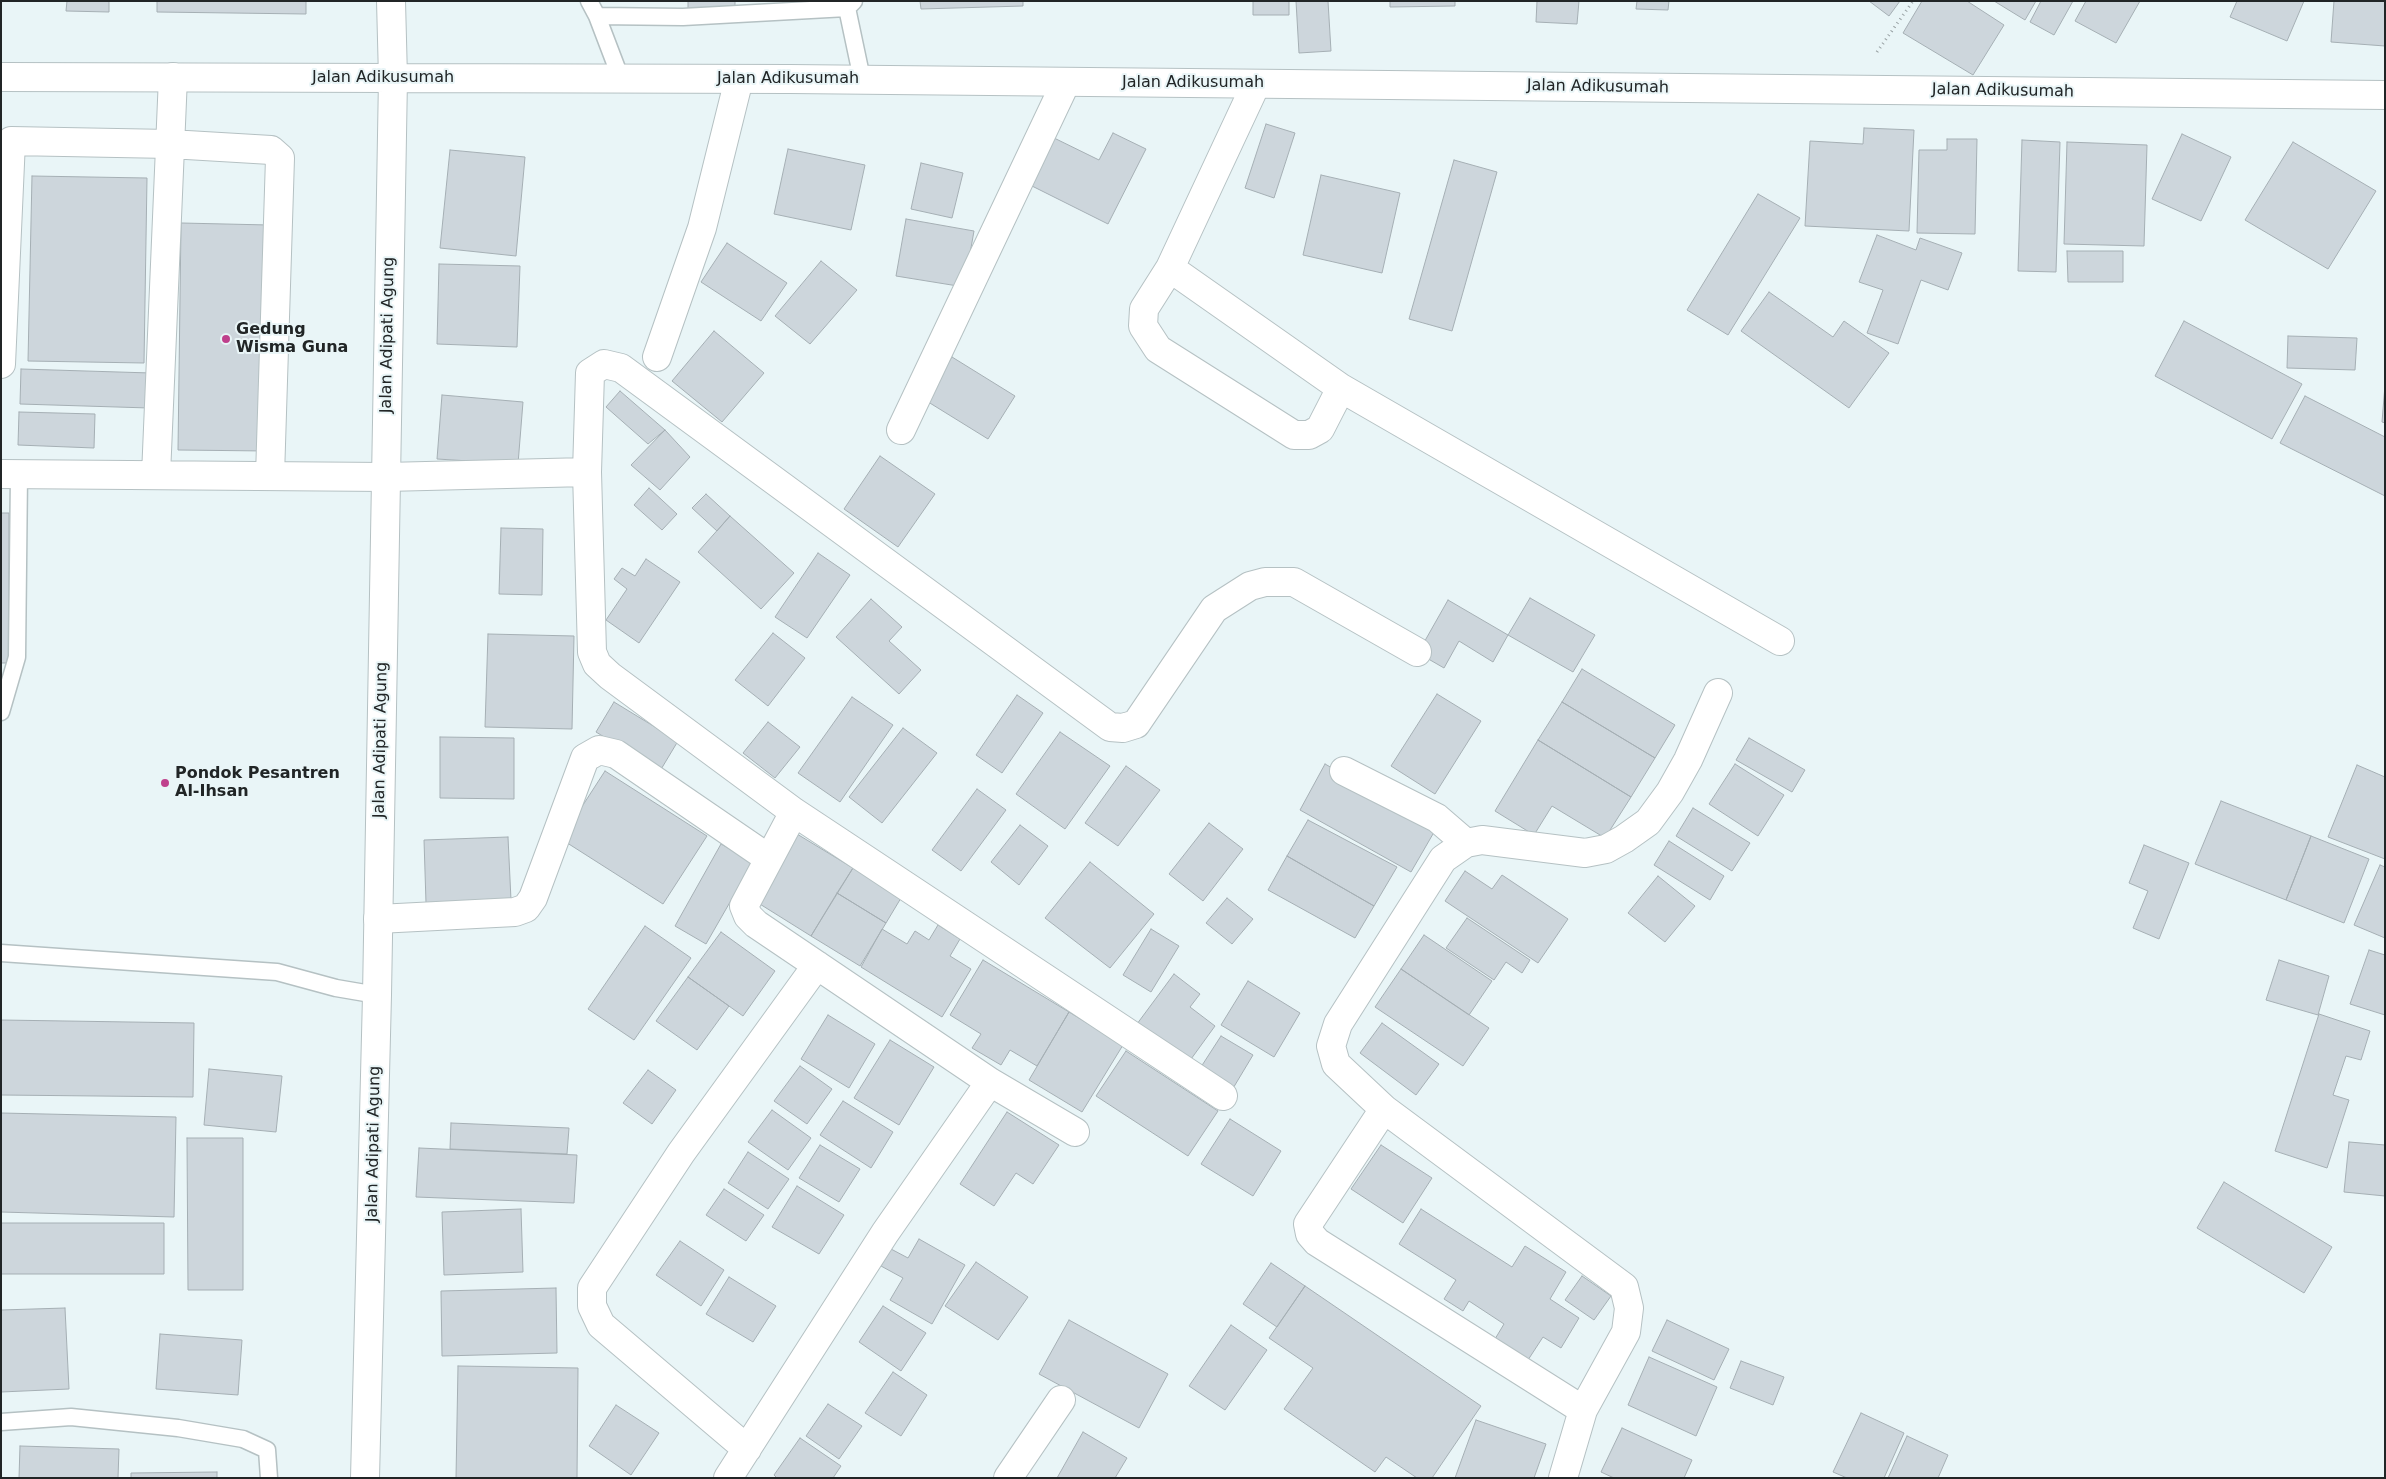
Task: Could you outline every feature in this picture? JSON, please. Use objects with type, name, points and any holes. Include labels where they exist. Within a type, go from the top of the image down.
[{"type":"street","name":"Jalan Adipati Agung","points":[[365,1478],[377,995],[393,78],[391,1]]},
{"type":"street","name":"Jalan Adikusumah","points":[[1,77],[739,79],[2385,95]]},
{"type":"street","points":[[156,475],[173,77]]},
{"type":"street","points":[[657,357],[702,228],[739,79]]},
{"type":"street","points":[[901,430],[1066,82]]},
{"type":"street","points":[[1256,84],[1170,268],[1144,309],[1143,326],[1158,349],[1294,436],[1309,436],[1320,429],[1341,388]]},
{"type":"street","points":[[1,364],[6,141],[170,144],[271,150],[280,158],[270,476]]},
{"type":"street","points":[[1170,268],[1341,388],[1780,641]]},
{"type":"street","points":[[1223,1096],[794,812],[610,676],[598,664],[592,652],[587,472],[590,373],[604,364],[621,368],[1110,727],[1123,728],[1136,724],[1214,609],[1250,586],[1265,582],[1294,582],[1417,652]]},
{"type":"street","points":[[10,474],[386,477],[587,472]]},
{"type":"street","points":[[1563,1478],[1583,1410],[1626,1332],[1629,1308],[1624,1287],[1384,1108],[1336,1064],[1331,1046],[1338,1024],[1443,859],[1466,844],[1482,840],[1584,853],[1606,849],[1624,839],[1648,822],[1670,792],[1688,760],[1718,693]]},
{"type":"street","points":[[378,919],[514,912],[526,908],[532,898],[584,758],[599,750],[616,754],[768,858]]},
{"type":"street","points":[[1344,770],[1437,818],[1466,844]]},
{"type":"street","points":[[794,812],[744,906],[748,916],[990,1082],[1075,1132]]},
{"type":"street","points":[[747,1449],[601,1325],[592,1306],[592,1288],[681,1152],[817,965]]},
{"type":"street","points":[[728,1478],[885,1233],[990,1082]]},
{"type":"street","points":[[1384,1108],[1308,1224],[1310,1234],[1317,1242],[1583,1410]]},
{"type":"street","points":[[1008,1478],[1061,1400]]},
{"type":"lane","points":[[589,1],[598,16],[621,79]]},
{"type":"lane","points":[[598,16],[683,17],[850,5],[862,80]]},
{"type":"lane","points":[[1,712],[17,657],[10,474]]},
{"type":"lane","points":[[1,953],[277,972],[336,988],[377,995]]},
{"type":"lane","points":[[1,1422],[71,1417],[178,1428],[242,1439],[267,1450],[269,1478]]},
{"type":"path","points":[[1852,90],[1913,1]]},
{"type":"building","points":[[67,1],[109,1],[109,12],[66,11]]},
{"type":"building","points":[[157,1],[306,1],[306,14],[157,12]]},
{"type":"building","points":[[688,1],[735,1],[735,10],[688,11]]},
{"type":"building","points":[[920,1],[1023,1],[1023,6],[921,9]]},
{"type":"building","points":[[1253,1],[1289,1],[1289,15],[1253,15]]},
{"type":"building","points":[[1296,1],[1328,1],[1331,51],[1299,53]]},
{"type":"building","points":[[1390,1],[1455,1],[1455,6],[1390,7]]},
{"type":"building","points":[[1537,1],[1579,1],[1577,24],[1536,22]]},
{"type":"building","points":[[1637,1],[1669,1],[1668,10],[1636,9]]},
{"type":"building","points":[[1869,1],[1900,1],[1889,16]]},
{"type":"building","points":[[1922,1],[1967,1],[2004,25],[1973,75],[1903,33]]},
{"type":"building","points":[[1994,1],[2036,1],[2025,20]]},
{"type":"building","points":[[2041,1],[2073,1],[2054,35],[2030,22]]},
{"type":"building","points":[[2086,1],[2140,1],[2116,43],[2075,21]]},
{"type":"building","points":[[2237,1],[2304,1],[2287,41],[2230,17]]},
{"type":"building","points":[[2334,1],[2385,1],[2385,46],[2331,42]]},
{"type":"building","points":[[1266,124],[1295,133],[1274,198],[1245,188]]},
{"type":"building","points":[[1864,128],[1914,130],[1909,231],[1805,226],[1810,141],[1863,144]]},
{"type":"building","points":[[1113,133],[1146,149],[1108,224],[1026,183],[1050,136],[1099,160]]},
{"type":"building","points":[[2182,134],[2231,157],[2201,221],[2152,199]]},
{"type":"building","points":[[1947,139],[1977,139],[1975,234],[1917,233],[1919,150],[1947,150]]},
{"type":"building","points":[[2022,140],[2060,142],[2056,272],[2018,271]]},
{"type":"building","points":[[2067,142],[2147,145],[2144,246],[2064,244]]},
{"type":"building","points":[[2293,142],[2376,191],[2328,269],[2245,220]]},
{"type":"building","points":[[788,149],[865,165],[851,230],[774,214]]},
{"type":"building","points":[[450,150],[525,157],[516,256],[440,248]]},
{"type":"building","points":[[1454,160],[1497,172],[1452,331],[1409,319]]},
{"type":"building","points":[[921,163],[963,173],[952,218],[911,209]]},
{"type":"building","points":[[1321,175],[1400,193],[1382,273],[1303,255]]},
{"type":"building","points":[[32,176],[147,178],[144,363],[28,361]]},
{"type":"building","points":[[1758,194],[1800,218],[1728,335],[1687,310]]},
{"type":"building","points":[[906,219],[974,231],[964,287],[896,276]]},
{"type":"building","points":[[181,223],[269,225],[266,451],[178,450]]},
{"type":"building","points":[[1877,235],[1916,250],[1920,238],[1962,253],[1948,290],[1921,280],[1898,344],[1867,333],[1883,290],[1859,282]]},
{"type":"building","points":[[727,243],[787,283],[761,321],[701,282]]},
{"type":"building","points":[[2067,251],[2123,251],[2123,282],[2068,282]]},
{"type":"building","points":[[821,261],[857,290],[810,344],[775,316]]},
{"type":"building","points":[[439,264],[520,266],[517,347],[437,344]]},
{"type":"building","points":[[1769,292],[1833,337],[1844,321],[1889,353],[1849,408],[1741,331]]},
{"type":"building","points":[[2184,321],[2302,384],[2272,439],[2155,376]]},
{"type":"building","points":[[714,331],[764,373],[722,422],[672,381]]},
{"type":"building","points":[[2288,336],[2357,338],[2355,370],[2287,368]]},
{"type":"building","points":[[952,357],[1015,396],[988,439],[925,400]]},
{"type":"building","points":[[21,369],[151,373],[149,408],[20,404]]},
{"type":"building","points":[[2385,385],[2385,423],[2382,422]]},
{"type":"building","points":[[620,391],[665,430],[648,444],[606,407]]},
{"type":"building","points":[[442,395],[523,402],[518,464],[437,459]]},
{"type":"building","points":[[2305,396],[2385,437],[2385,496],[2280,443]]},
{"type":"building","points":[[19,412],[95,414],[94,448],[18,445]]},
{"type":"building","points":[[665,430],[690,457],[660,490],[631,465]]},
{"type":"building","points":[[880,456],[935,494],[898,547],[844,509]]},
{"type":"building","points":[[649,488],[677,514],[662,530],[634,505]]},
{"type":"building","points":[[706,494],[730,516],[717,531],[692,508]]},
{"type":"building","points":[[1,513],[9,513],[9,663],[1,663]]},
{"type":"building","points":[[730,516],[794,573],[761,609],[698,552]]},
{"type":"building","points":[[501,528],[543,529],[542,595],[499,594]]},
{"type":"building","points":[[818,553],[850,575],[807,638],[775,617]]},
{"type":"building","points":[[646,559],[680,582],[639,643],[606,620],[627,589],[614,579],[622,568],[635,576]]},
{"type":"building","points":[[1530,598],[1595,635],[1573,672],[1508,635]]},
{"type":"building","points":[[871,599],[902,627],[889,641],[921,670],[899,694],[836,637]]},
{"type":"building","points":[[1448,600],[1508,635],[1493,662],[1459,641],[1444,668],[1418,653]]},
{"type":"building","points":[[773,633],[805,658],[768,706],[735,680]]},
{"type":"building","points":[[488,634],[574,636],[572,729],[485,727]]},
{"type":"building","points":[[1582,669],[1675,725],[1655,758],[1562,702]]},
{"type":"building","points":[[1437,694],[1481,721],[1435,794],[1391,766]]},
{"type":"building","points":[[1017,695],[1043,713],[1002,773],[976,755]]},
{"type":"building","points":[[852,697],[893,725],[840,802],[798,773]]},
{"type":"building","points":[[614,702],[678,741],[660,771],[596,732]]},
{"type":"building","points":[[1562,702],[1655,758],[1631,797],[1538,740]]},
{"type":"building","points":[[768,722],[800,747],[775,778],[743,753]]},
{"type":"building","points":[[903,728],[937,753],[882,823],[849,797]]},
{"type":"building","points":[[1060,732],[1110,766],[1065,829],[1016,794]]},
{"type":"building","points":[[440,737],[514,738],[514,799],[440,798]]},
{"type":"building","points":[[1749,738],[1805,770],[1792,792],[1736,760]]},
{"type":"building","points":[[1538,740],[1631,797],[1605,838],[1552,806],[1534,835],[1495,811]]},
{"type":"building","points":[[1325,764],[1437,827],[1411,872],[1300,810]]},
{"type":"building","points":[[1735,764],[1784,795],[1758,836],[1709,804]]},
{"type":"building","points":[[2357,765],[2385,777],[2385,859],[2328,837]]},
{"type":"building","points":[[1126,766],[1160,790],[1118,846],[1085,823]]},
{"type":"building","points":[[605,771],[707,836],[663,904],[561,839]]},
{"type":"building","points":[[977,789],[1006,810],[961,871],[932,850]]},
{"type":"building","points":[[2221,801],[2311,836],[2286,900],[2195,864]]},
{"type":"building","points":[[1693,808],[1750,843],[1732,871],[1676,836]]},
{"type":"building","points":[[1308,820],[1397,867],[1374,906],[1287,856]]},
{"type":"building","points":[[1209,823],[1243,849],[1203,901],[1169,874]]},
{"type":"building","points":[[1020,825],[1048,846],[1019,885],[991,862]]},
{"type":"building","points":[[797,834],[853,868],[811,936],[755,901]]},
{"type":"building","points":[[2311,836],[2369,859],[2344,923],[2286,900]]},
{"type":"building","points":[[508,837],[511,900],[426,903],[424,840]]},
{"type":"building","points":[[1669,841],[1724,876],[1710,900],[1654,865]]},
{"type":"building","points":[[721,844],[753,862],[706,944],[675,926]]},
{"type":"building","points":[[2144,845],[2189,863],[2159,939],[2133,928],[2148,891],[2129,883]]},
{"type":"building","points":[[1287,856],[1374,906],[1355,938],[1268,890]]},
{"type":"building","points":[[1090,862],[1154,914],[1110,968],[1045,918]]},
{"type":"building","points":[[2380,865],[2385,867],[2385,938],[2354,925]]},
{"type":"building","points":[[853,868],[901,898],[886,923],[837,893]]},
{"type":"building","points":[[1465,871],[1492,889],[1502,875],[1568,919],[1538,963],[1445,901]]},
{"type":"building","points":[[1658,876],[1695,906],[1665,942],[1628,913]]},
{"type":"building","points":[[837,893],[886,923],[860,966],[811,936]]},
{"type":"building","points":[[1227,898],[1253,919],[1232,944],[1206,923]]},
{"type":"building","points":[[1467,918],[1530,960],[1522,973],[1506,962],[1494,980],[1446,948]]},
{"type":"building","points":[[938,925],[960,939],[950,956],[971,969],[942,1017],[861,967],[882,929],[907,944],[915,931],[929,940]]},
{"type":"building","points":[[645,926],[691,958],[634,1040],[588,1009]]},
{"type":"building","points":[[1151,929],[1179,946],[1151,992],[1123,975]]},
{"type":"building","points":[[721,932],[775,971],[743,1016],[688,977]]},
{"type":"building","points":[[1424,935],[1492,981],[1469,1015],[1401,969]]},
{"type":"building","points":[[2369,950],[2385,955],[2385,1015],[2350,1004]]},
{"type":"building","points":[[983,960],[1069,1012],[1037,1066],[1010,1050],[1001,1065],[972,1048],[981,1034],[950,1015]]},
{"type":"building","points":[[2279,960],[2329,976],[2318,1015],[2266,1000]]},
{"type":"building","points":[[1401,969],[1489,1028],[1463,1066],[1375,1007]]},
{"type":"building","points":[[1174,974],[1200,994],[1190,1007],[1215,1026],[1186,1066],[1134,1028]]},
{"type":"building","points":[[688,977],[729,1006],[697,1050],[656,1021]]},
{"type":"building","points":[[1248,981],[1300,1013],[1274,1057],[1221,1025]]},
{"type":"building","points":[[1069,1012],[1123,1045],[1082,1112],[1029,1080]]},
{"type":"building","points":[[2319,1014],[2370,1031],[2361,1060],[2346,1056],[2333,1095],[2349,1100],[2327,1168],[2275,1151]]},
{"type":"building","points":[[828,1015],[875,1044],[849,1088],[801,1059]]},
{"type":"building","points":[[1,1020],[194,1023],[193,1097],[1,1095]]},
{"type":"building","points":[[1382,1023],[1439,1064],[1416,1095],[1360,1053]]},
{"type":"building","points":[[1221,1036],[1253,1055],[1232,1090],[1199,1070]]},
{"type":"building","points":[[890,1040],[934,1067],[899,1125],[854,1098]]},
{"type":"building","points":[[1126,1051],[1218,1111],[1188,1156],[1096,1096]]},
{"type":"building","points":[[800,1066],[832,1089],[807,1124],[774,1101]]},
{"type":"building","points":[[209,1069],[282,1076],[276,1132],[204,1125]]},
{"type":"building","points":[[648,1070],[676,1090],[652,1124],[623,1103]]},
{"type":"building","points":[[843,1101],[893,1132],[871,1168],[820,1135]]},
{"type":"building","points":[[772,1110],[811,1138],[788,1170],[748,1142]]},
{"type":"building","points":[[1007,1112],[1059,1145],[1033,1184],[1016,1173],[994,1206],[960,1184]]},
{"type":"building","points":[[1,1113],[176,1117],[174,1217],[1,1212]]},
{"type":"building","points":[[1230,1119],[1281,1151],[1253,1196],[1201,1164]]},
{"type":"building","points":[[451,1123],[569,1128],[567,1154],[450,1149]]},
{"type":"building","points":[[187,1138],[243,1138],[243,1290],[188,1290]]},
{"type":"building","points":[[2349,1142],[2385,1145],[2385,1196],[2344,1192]]},
{"type":"building","points":[[820,1145],[860,1169],[839,1202],[799,1178]]},
{"type":"building","points":[[1381,1145],[1432,1178],[1403,1223],[1351,1189]]},
{"type":"building","points":[[419,1148],[577,1155],[574,1203],[416,1197]]},
{"type":"building","points":[[748,1152],[789,1179],[768,1209],[728,1183]]},
{"type":"building","points":[[2224,1182],[2332,1247],[2304,1293],[2197,1228]]},
{"type":"building","points":[[797,1186],[844,1215],[819,1254],[772,1227]]},
{"type":"building","points":[[724,1189],[764,1215],[746,1241],[706,1215]]},
{"type":"building","points":[[521,1209],[523,1272],[444,1275],[442,1212]]},
{"type":"building","points":[[1421,1209],[1512,1267],[1525,1246],[1566,1272],[1550,1299],[1579,1318],[1561,1348],[1543,1337],[1528,1360],[1495,1339],[1504,1324],[1469,1301],[1463,1311],[1444,1299],[1456,1280],[1399,1244]]},
{"type":"building","points":[[1,1223],[164,1223],[164,1274],[1,1274]]},
{"type":"building","points":[[919,1239],[965,1265],[932,1324],[890,1300],[903,1278],[881,1266],[891,1249],[908,1258]]},
{"type":"building","points":[[680,1241],[724,1270],[701,1306],[656,1275]]},
{"type":"building","points":[[976,1262],[1028,1297],[998,1340],[945,1306]]},
{"type":"building","points":[[1271,1263],[1305,1286],[1277,1327],[1243,1304]]},
{"type":"building","points":[[1582,1276],[1611,1296],[1594,1320],[1565,1300]]},
{"type":"building","points":[[729,1277],[776,1306],[753,1342],[706,1314]]},
{"type":"building","points":[[1305,1286],[1481,1406],[1432,1478],[1417,1478],[1386,1457],[1375,1472],[1284,1409],[1313,1368],[1269,1338]]},
{"type":"building","points":[[556,1288],[557,1353],[442,1356],[441,1291]]},
{"type":"building","points":[[883,1306],[926,1333],[901,1371],[859,1342]]},
{"type":"building","points":[[65,1308],[69,1389],[1,1392],[1,1310]]},
{"type":"building","points":[[1069,1320],[1168,1374],[1139,1428],[1039,1374]]},
{"type":"building","points":[[1667,1320],[1729,1349],[1714,1380],[1652,1351]]},
{"type":"building","points":[[1231,1325],[1267,1350],[1225,1410],[1189,1386]]},
{"type":"building","points":[[160,1334],[242,1340],[238,1395],[156,1389]]},
{"type":"building","points":[[1649,1357],[1717,1387],[1696,1436],[1628,1405]]},
{"type":"building","points":[[1741,1361],[1784,1377],[1773,1405],[1730,1388]]},
{"type":"building","points":[[458,1366],[578,1368],[577,1478],[456,1478]]},
{"type":"building","points":[[893,1372],[927,1395],[901,1436],[865,1413]]},
{"type":"building","points":[[828,1404],[862,1426],[839,1459],[806,1436]]},
{"type":"building","points":[[616,1405],[659,1433],[631,1475],[589,1446]]},
{"type":"building","points":[[1861,1413],[1904,1433],[1884,1478],[1847,1478],[1833,1472]]},
{"type":"building","points":[[1476,1420],[1546,1444],[1534,1478],[1455,1478]]},
{"type":"building","points":[[1622,1428],[1692,1460],[1684,1478],[1614,1478],[1601,1472]]},
{"type":"building","points":[[1083,1432],[1127,1458],[1115,1478],[1057,1478]]},
{"type":"building","points":[[1907,1436],[1948,1455],[1938,1478],[1888,1478]]},
{"type":"building","points":[[800,1438],[841,1466],[833,1478],[777,1478],[774,1475]]},
{"type":"building","points":[[20,1446],[119,1449],[118,1478],[19,1478]]},
{"type":"building","points":[[217,1472],[217,1478],[131,1478],[131,1473]]},
{"type":"place","name":"Gedung Wisma Guna","points":[[226,339]]},
{"type":"place","name":"Pondok Pesantren Al-Ihsan","points":[[165,783]]}]
